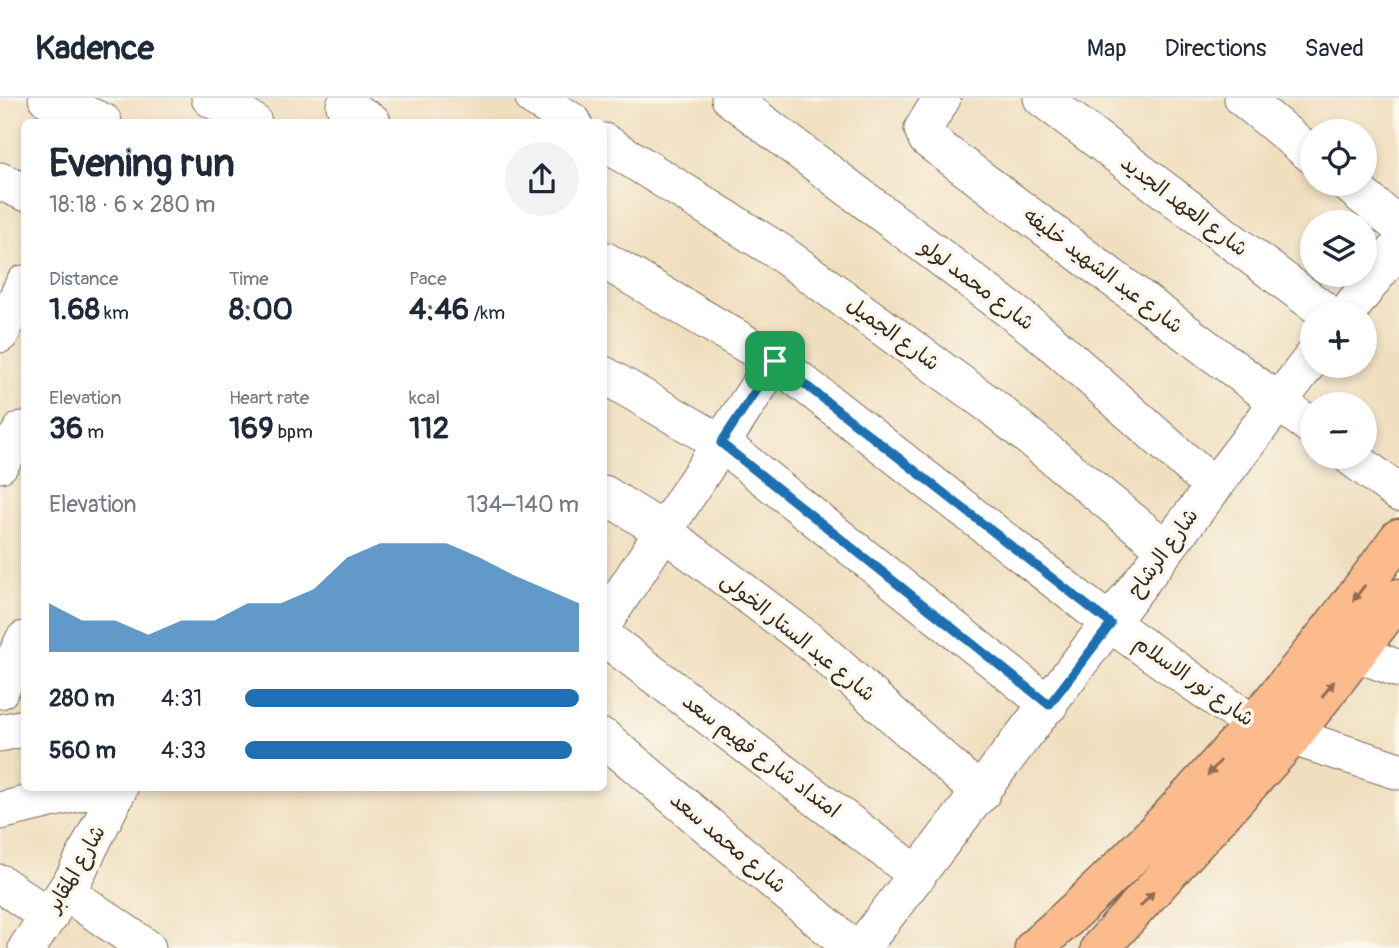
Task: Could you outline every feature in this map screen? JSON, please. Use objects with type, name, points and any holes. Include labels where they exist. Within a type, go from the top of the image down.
[{"type":"main road","points":[[1034,948],[1131,858],[1253,724],[1307,660],[1399,538]]},
{"type":"main road","points":[[1100,948],[1291,738],[1399,597]]},
{"type":"street","points":[[47,98],[96,119]]},
{"type":"street","points":[[210,98],[248,119]]},
{"type":"street","points":[[534,98],[568,119]]},
{"type":"street","name":"شارع محمد لولو","points":[[730,98],[1043,335],[1213,486]]},
{"type":"street","name":"شارع عبد الشهيد خليفه","points":[[942,98],[923,129],[927,139],[1300,418]]},
{"type":"street","name":"شارع العهد الجديد","points":[[1042,98],[1311,301]]},
{"type":"street","points":[[1243,98],[1300,145]]},
{"type":"street","name":"شارع الجميل","points":[[607,144],[778,251],[968,388],[1166,550]]},
{"type":"street","points":[[0,181],[21,191]]},
{"type":"street","points":[[1363,196],[1399,226]]},
{"type":"street","points":[[1356,301],[1399,246]]},
{"type":"street","name":"شارع نور الاسلام","points":[[607,262],[775,361],[1111,624],[1253,724],[1291,738],[1395,760]]},
{"type":"street","points":[[0,334],[21,290]]},
{"type":"street","points":[[608,607],[663,531],[775,361]]},
{"type":"street","name":"شارع الرشاح","points":[[861,948],[1300,374]]},
{"type":"street","points":[[607,377],[721,443],[1049,705]]},
{"type":"street","points":[[0,464],[16,426]]},
{"type":"street","points":[[1367,469],[1399,493]]},
{"type":"street","name":"شارع عبد الستار الخولى","points":[[607,497],[663,531],[812,643],[981,794]]},
{"type":"street","name":"امتداد شارع فهيم سعد","points":[[607,639],[918,876]]},
{"type":"street","points":[[0,690],[21,646]]},
{"type":"street","points":[[1356,653],[1399,669]]},
{"type":"street","points":[[0,733],[21,729]]},
{"type":"street","name":"شارع محمد سعد","points":[[607,741],[853,948]]},
{"type":"street","points":[[0,811],[84,791]]},
{"type":"street","name":"شارع المقابر","points":[[27,948],[57,905],[117,791]]},
{"type":"street","points":[[0,883],[57,905],[147,948]]},
{"type":"route","points":[[775,361],[1111,624],[1049,705],[721,443],[775,361]]}]
